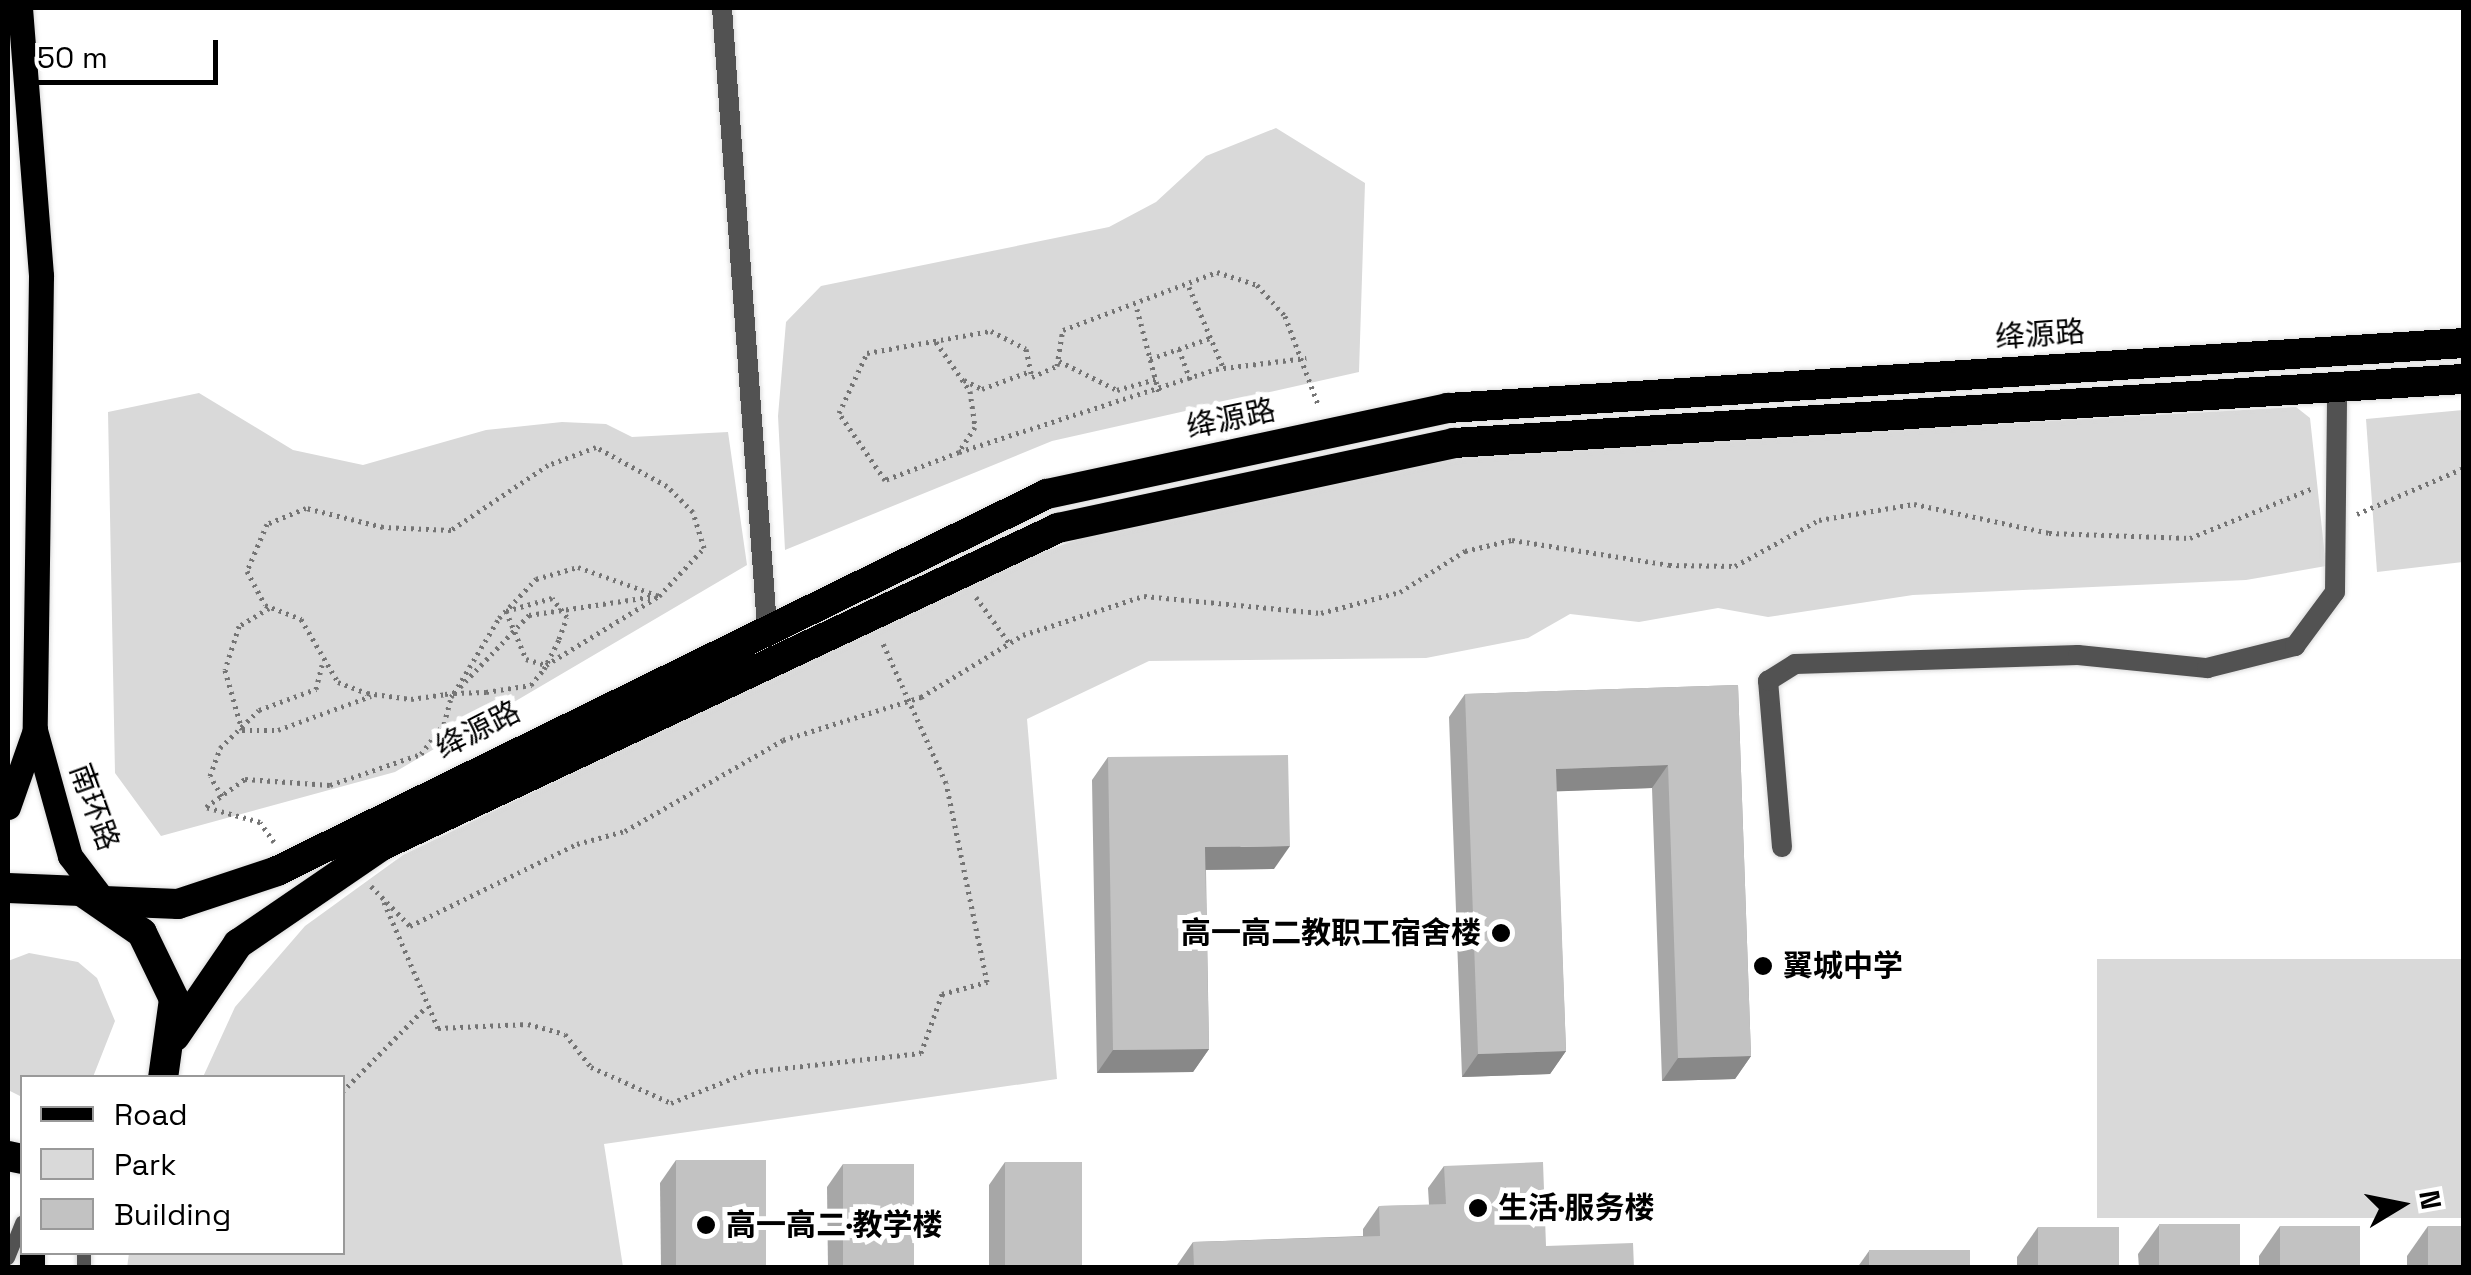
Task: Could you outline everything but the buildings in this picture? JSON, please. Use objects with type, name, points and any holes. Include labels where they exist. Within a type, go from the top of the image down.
[{"type":"highway","name":"绛源路","points":[[8,888],[43,884],[104,901],[178,904],[290,864],[767,627],[1047,494],[1448,408],[2464,344]]},
{"type":"highway","name":"绛源路","points":[[175,1036],[238,944],[348,866],[1058,528],[1454,443],[2464,379]]},
{"type":"highway","points":[[104,901],[157,953],[175,1036],[165,1075]]},
{"type":"main road","name":"南环路","points":[[20,8],[41,276],[35,730],[70,856],[104,901]]},
{"type":"main road","name":"南环路","points":[[8,808],[35,730]]},
{"type":"street","points":[[722,8],[767,627]]},
{"type":"street","points":[[1782,846],[1768,681],[1796,664],[2078,654],[2207,668],[2295,646],[2335,592],[2336,387]]},
{"type":"lane","points":[[8,1258],[20,1227]]},
{"type":"path","points":[[1058,360],[1063,330],[1137,309],[1218,272],[1258,285],[1306,358],[1326,434]]},
{"type":"path","points":[[1189,287],[1224,368]]},
{"type":"path","points":[[1137,309],[1160,394]]},
{"type":"path","points":[[1031,371],[1026,349],[991,331],[867,353],[840,414],[885,480],[959,452],[1160,394],[1224,368],[1306,358]]},
{"type":"path","points":[[1150,359],[1210,338]]},
{"type":"path","points":[[936,342],[962,378],[975,427],[959,452]]},
{"type":"path","points":[[1179,348],[1190,380]]},
{"type":"path","points":[[962,378],[982,388],[1058,360],[1117,390],[1156,379]]},
{"type":"path","points":[[506,611],[552,598],[567,617],[546,666],[531,685],[454,693],[376,694],[338,682],[301,620],[269,608],[247,572],[267,524],[306,508],[383,527],[451,530],[548,465],[596,446],[693,512],[704,548],[659,596],[546,666]]},
{"type":"path","points":[[2337,518],[2396,504],[2464,468]]},
{"type":"path","points":[[348,866],[410,926],[577,844],[624,831],[765,748],[908,702],[1010,643],[1144,596],[1189,607],[1360,606],[1465,551],[1512,540],[1564,542],[1668,566],[1735,566],[1819,520],[1914,504],[2050,533],[2190,538],[2244,524],[2338,474]]},
{"type":"path","points":[[290,864],[260,822],[206,807],[245,779],[330,785],[421,754],[506,611],[536,579],[578,567],[659,596]]},
{"type":"path","points":[[959,575],[1010,643]]},
{"type":"path","points":[[454,693],[529,615],[659,596]]},
{"type":"path","points":[[239,724],[224,670],[238,626],[269,608]]},
{"type":"path","points":[[506,611],[510,632],[526,659],[546,666]]},
{"type":"path","points":[[380,894],[438,1028],[528,1024],[565,1034],[591,1068],[671,1103],[748,1072],[921,1053],[942,994],[987,982],[971,869],[872,616]]},
{"type":"path","points":[[222,796],[210,776],[239,724],[316,690],[323,662]]},
{"type":"path","points":[[239,724],[278,730],[376,694]]},
{"type":"path","points":[[345,1089],[426,1007]]},
{"type":"green space","points":[[1276,128],[1365,183],[1359,372],[1052,441],[785,550],[778,416],[786,322],[821,286],[1109,227],[1156,202],[1206,156]]},
{"type":"green space","points":[[199,393],[293,450],[363,465],[486,430],[562,422],[606,424],[632,437],[728,432],[747,565],[395,772],[161,836],[115,773],[108,412]]},
{"type":"green space","points":[[2296,407],[2310,418],[2326,566],[2246,580],[1913,595],[1768,617],[1718,608],[1639,622],[1570,614],[1528,638],[1426,658],[1149,661],[1027,719],[1057,1079],[604,1144],[623,1267],[127,1268],[129,1255],[345,1255],[345,1075],[204,1075],[235,1007],[305,926],[403,855],[991,571],[1117,525],[1463,454]]},
{"type":"green space","points":[[2463,410],[2463,562],[2377,572],[2366,419]]},
{"type":"green space","points":[[29,953],[78,962],[97,978],[115,1021],[94,1075],[20,1075],[20,1096],[8,1090],[8,961]]},
{"type":"green space","points":[[2097,959],[2463,959],[2463,1218],[2097,1218]]},
{"type":"place","name":"高一高二教职工宿舍楼","points":[[1501,933]]},
{"type":"place","name":"翼城中学","points":[[1763,966]]},
{"type":"place","name":"生活·服务楼","points":[[1478,1208]]},
{"type":"place","name":"高一高二·教学楼","points":[[706,1225]]}]
